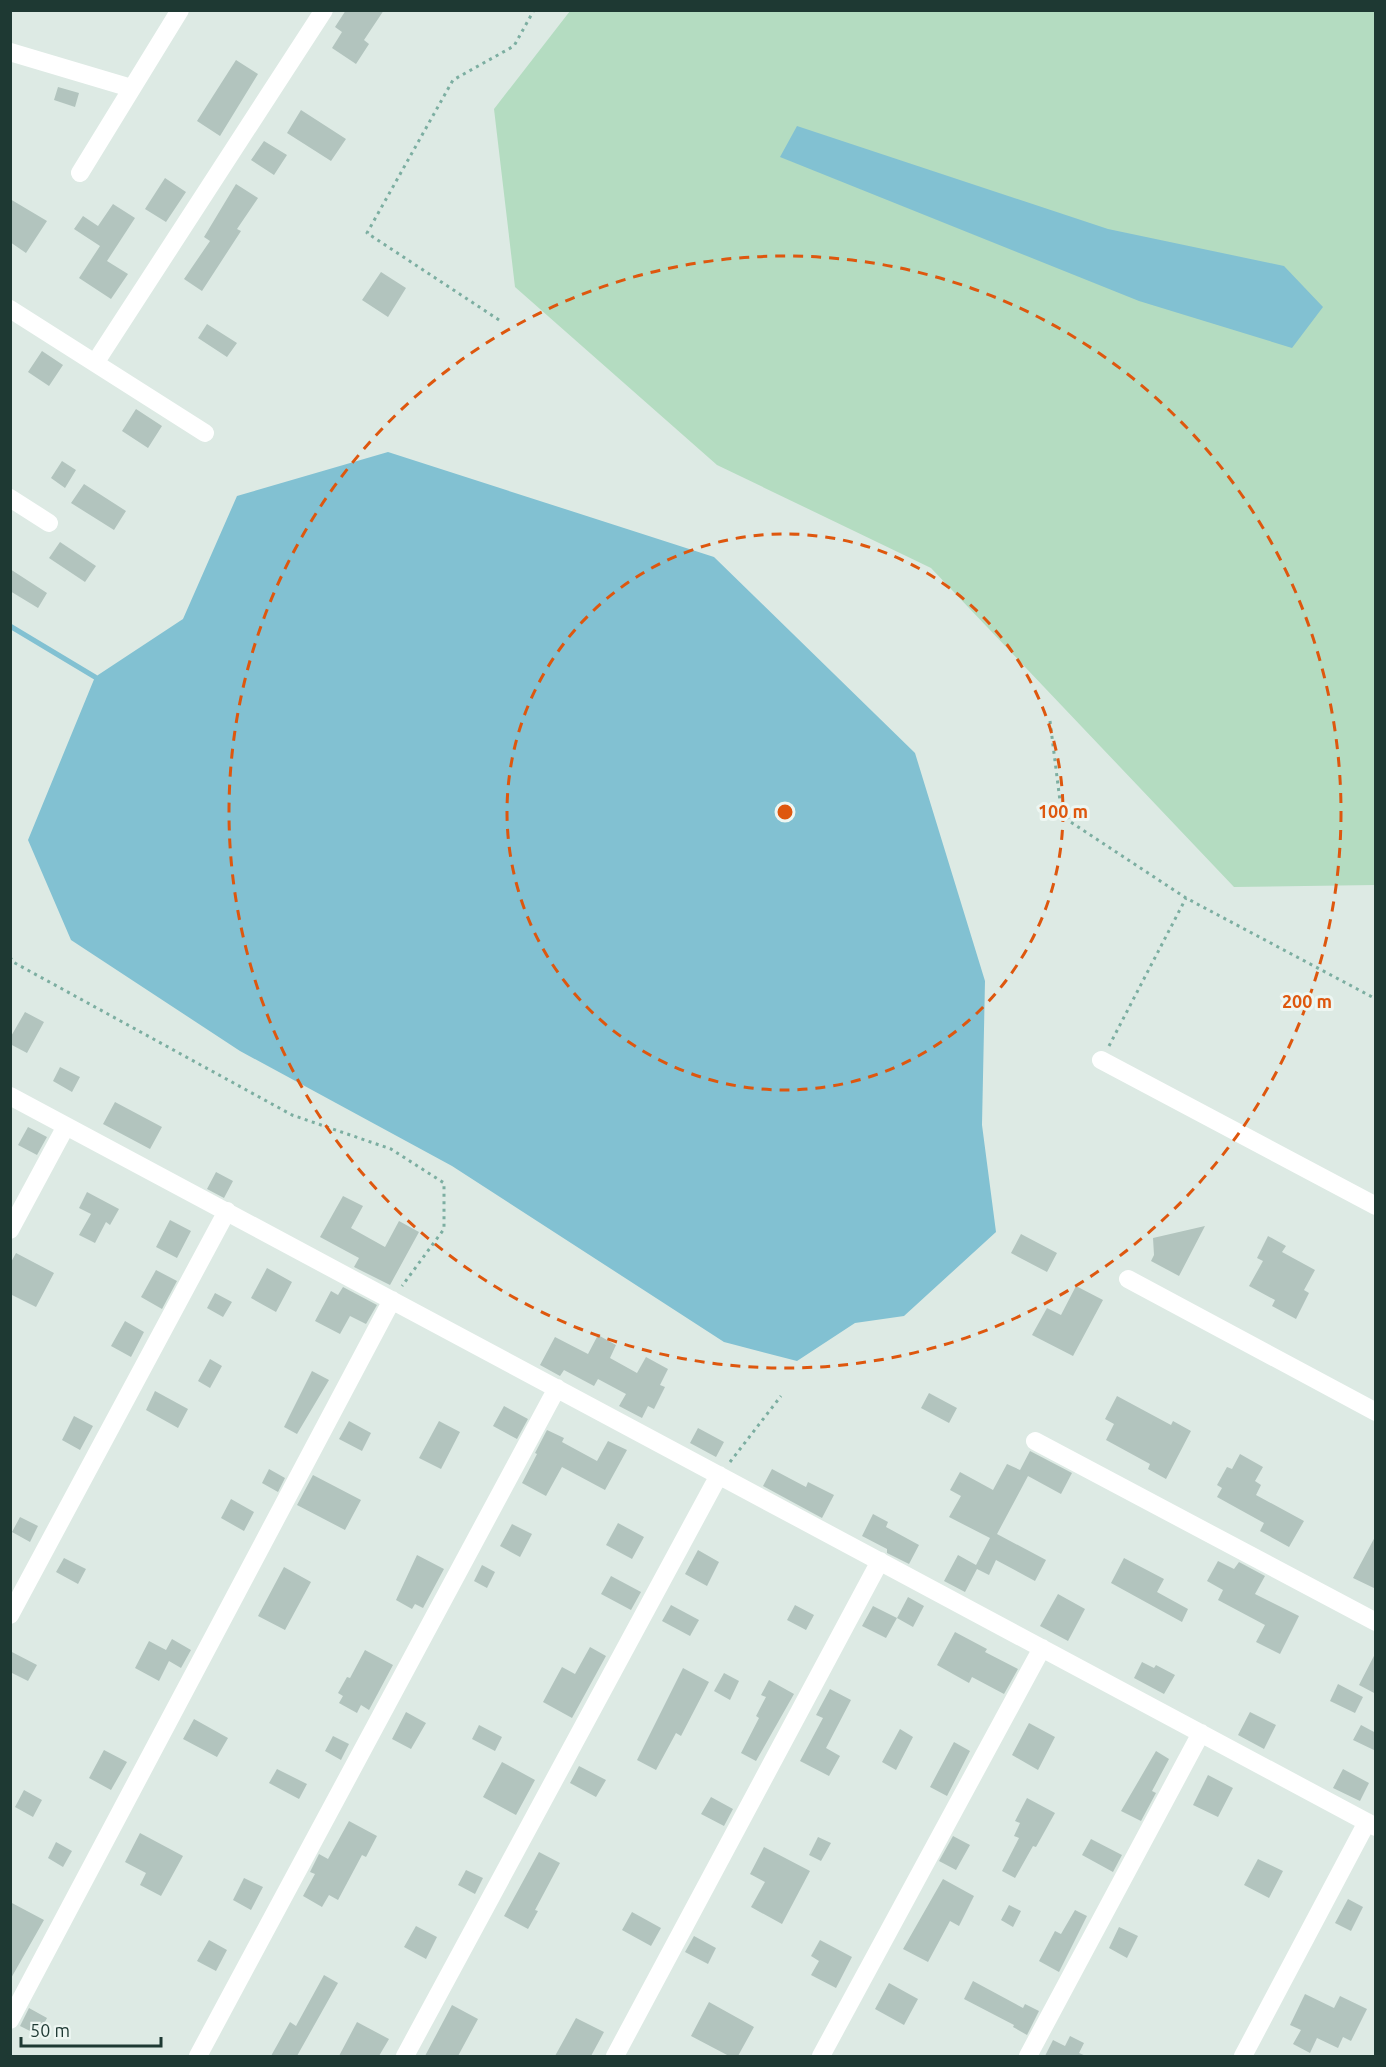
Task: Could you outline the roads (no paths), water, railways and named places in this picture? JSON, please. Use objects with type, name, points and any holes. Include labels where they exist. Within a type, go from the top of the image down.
[{"type":"street","points":[[80,172],[180,10]]},
{"type":"street","points":[[95,363],[324,10]]},
{"type":"street","points":[[10,51],[131,88]]},
{"type":"street","points":[[10,309],[205,433]]},
{"type":"street","points":[[10,498],[49,523]]},
{"type":"street","points":[[1101,1060],[1376,1206]]},
{"type":"street","points":[[10,1096],[1371,1824],[1243,2056]]},
{"type":"street","points":[[10,1230],[66,1126]]},
{"type":"street","points":[[10,1615],[227,1212]]},
{"type":"street","points":[[1128,1279],[1376,1412]]},
{"type":"street","points":[[10,2020],[392,1300]]},
{"type":"street","points":[[198,2056],[557,1388]]},
{"type":"street","points":[[1035,1441],[1376,1622]]},
{"type":"street","points":[[405,2056],[719,1475]]},
{"type":"street","points":[[615,2056],[880,1561]]},
{"type":"street","points":[[821,2056],[1042,1648]]},
{"type":"street","points":[[1028,2056],[1202,1733]]},
{"type":"water","points":[[797,126],[1108,229],[1284,266],[1323,307],[1292,348],[1139,301],[780,157]]},
{"type":"water","points":[[388,452],[714,557],[915,753],[985,981],[982,1125],[996,1232],[904,1316],[855,1323],[797,1361],[724,1342],[452,1166],[240,1051],[71,940],[28,840],[95,677],[183,619],[237,496]]},
{"type":"waterway","points":[[10,626],[95,677]]}]
